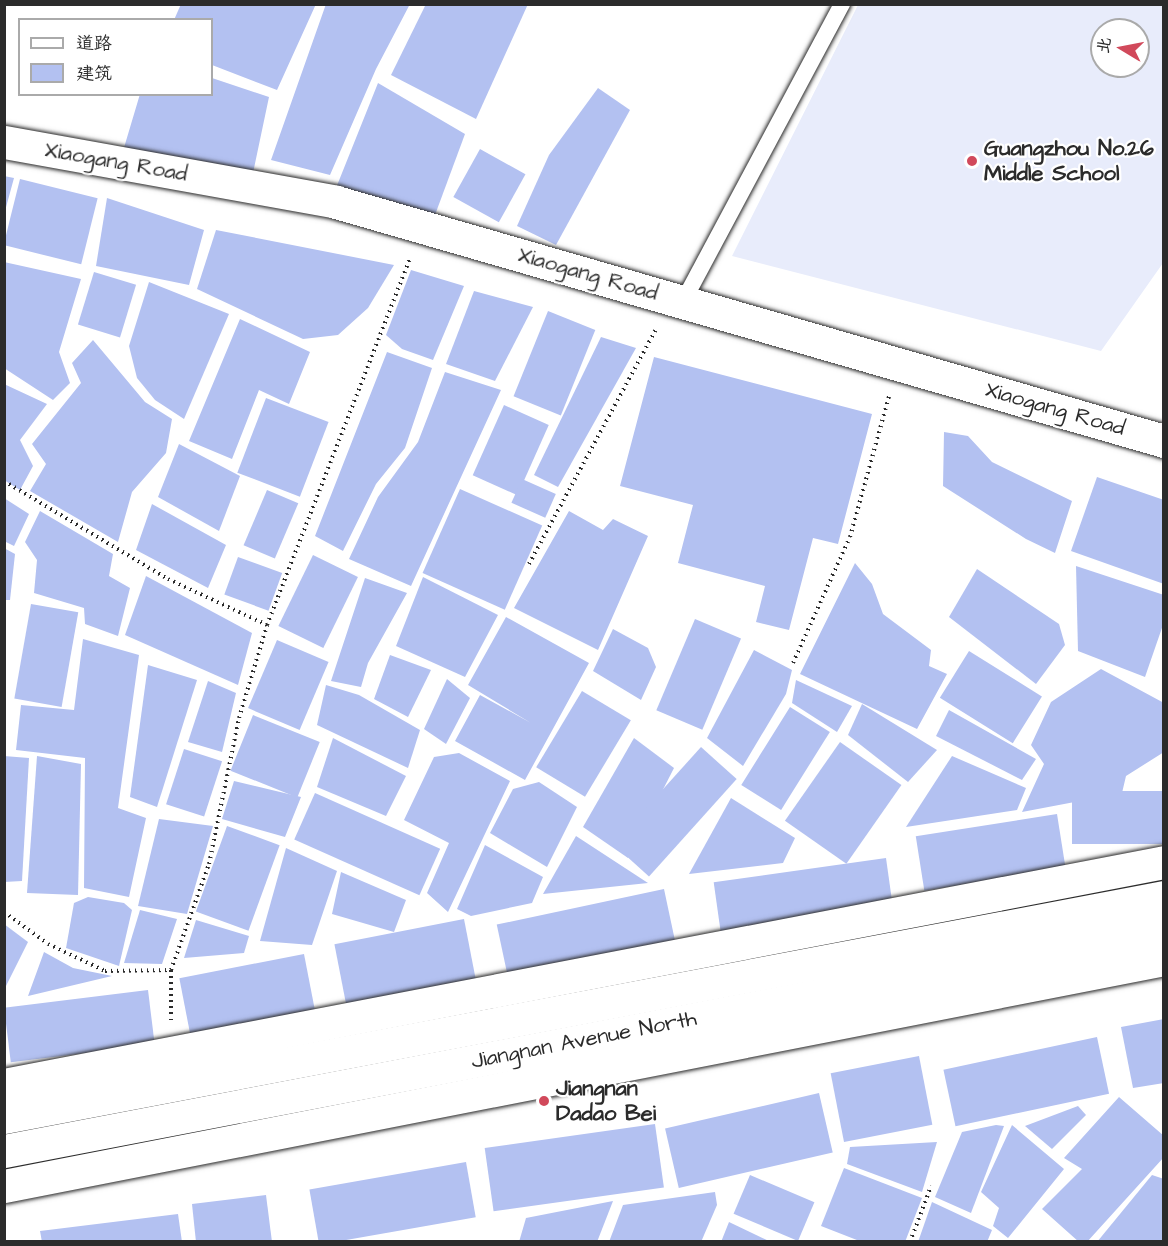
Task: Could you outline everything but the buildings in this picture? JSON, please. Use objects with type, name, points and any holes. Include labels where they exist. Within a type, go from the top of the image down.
[{"type":"main road","name":"Xiaogang Road","points":[[4,142],[336,202],[1164,441]]},
{"type":"main road","points":[[4,1085],[1164,862]]},
{"type":"main road","name":"Jiangnan Avenue North","points":[[4,1118],[1164,897]]},
{"type":"main road","name":"Jiangnan Avenue North","points":[[4,1151],[1164,928]]},
{"type":"main road","points":[[4,1186],[1164,959]]},
{"type":"lane","points":[[678,299],[842,4]]},
{"type":"path","points":[[171,1053],[171,970],[209,864],[239,718],[267,625],[423,226]]},
{"type":"path","points":[[529,564],[678,299]]},
{"type":"path","points":[[793,663],[850,537],[898,363]]},
{"type":"path","points":[[4,481],[168,579],[267,625]]},
{"type":"path","points":[[4,912],[48,944],[105,971],[171,970]]},
{"type":"path","points":[[910,1242],[931,1186]]},
{"type":"shaded area","name":"Guangzhou No.26 Middle School","points":[[858,5],[1163,5],[1163,263],[1101,351],[732,256]]},
{"type":"place","name":"Guangzhou No.26 Middle School","points":[[972,161]]},
{"type":"place","name":"Jiangnan Dadao Bei","points":[[544,1101]]}]
